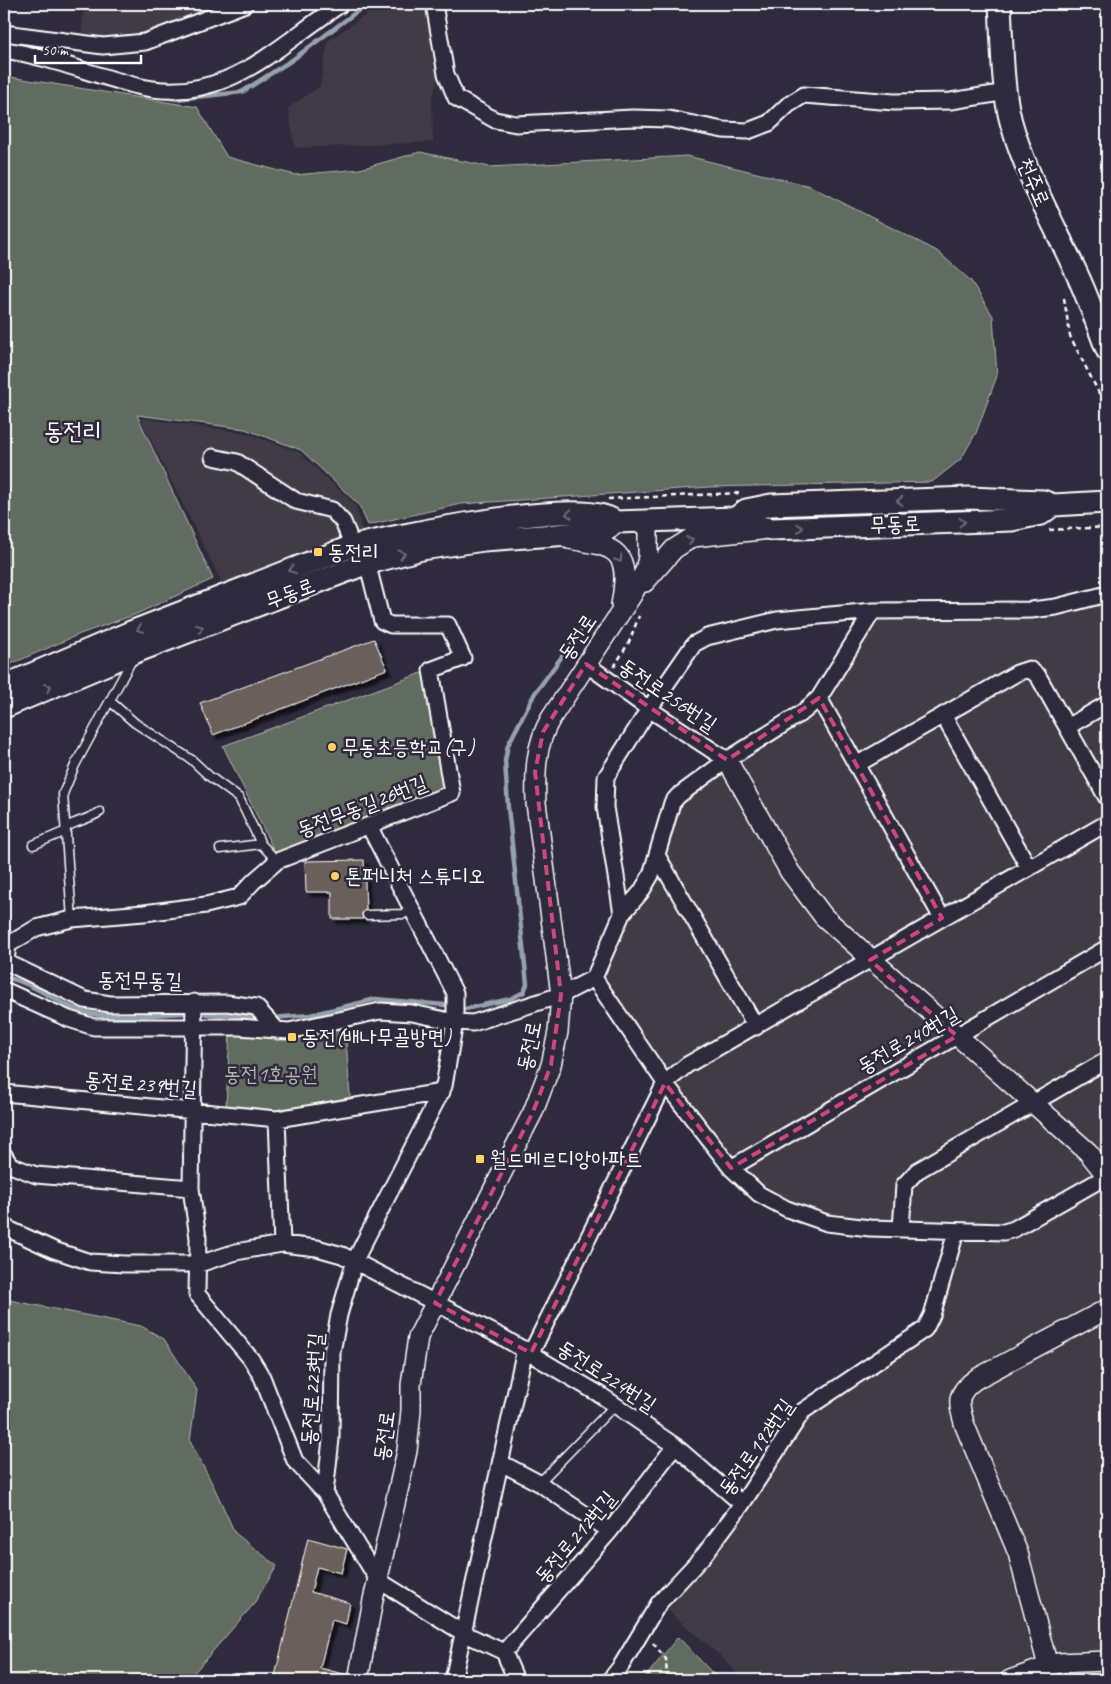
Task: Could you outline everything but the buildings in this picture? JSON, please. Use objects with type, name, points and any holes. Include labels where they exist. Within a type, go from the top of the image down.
[{"type":"main road","name":"천주로","points":[[1000,4],[1010,119],[1031,179],[1077,274],[1107,350]]},
{"type":"main road","name":"무동로","points":[[4,706],[138,651],[364,564],[422,549],[543,534],[605,530],[615,522],[736,518],[746,510],[771,505],[989,498],[1042,501],[1053,505],[1107,502]]},
{"type":"main road","name":"무동로","points":[[736,518],[745,525],[772,529],[1012,520],[1041,514],[1053,505]]},
{"type":"main road","name":"무동로","points":[[4,686],[140,628],[370,541],[473,521],[541,515],[596,513],[611,517],[615,522]]},
{"type":"street","points":[[4,33],[103,46],[145,42],[245,4]]},
{"type":"street","points":[[4,50],[135,86],[177,91],[224,81],[264,60],[341,4]]},
{"type":"street","points":[[434,4],[446,74],[456,98],[495,120],[516,124],[633,118],[669,119],[723,130],[748,131],[769,123],[788,105],[804,95],[894,102],[951,101],[1007,92]]},
{"type":"street","points":[[212,457],[238,462],[296,501],[332,510],[343,522],[348,534]]},
{"type":"street","name":"동전로","points":[[358,1680],[407,1451],[412,1410],[411,1385],[418,1338],[533,1112],[552,1065],[561,996],[536,803],[535,772],[543,732],[619,615],[645,571],[648,557],[648,521]]},
{"type":"street","points":[[619,615],[664,559],[693,537],[772,529]]},
{"type":"street","points":[[543,534],[606,545],[616,553],[623,563],[624,572],[619,615]]},
{"type":"street","name":"동전무동길26번길","points":[[6,943],[36,928],[72,919],[97,918],[226,901],[239,897],[254,881],[277,862],[452,793],[431,670],[463,658],[448,625],[391,625],[382,621],[370,574]]},
{"type":"street","points":[[622,914],[604,789],[606,777],[648,709],[694,644],[707,637],[776,620],[873,611],[1031,610],[1056,607],[1107,595]]},
{"type":"street","points":[[4,990],[70,1019],[94,1027],[239,1027],[283,1031],[380,1012],[412,1013],[455,1022],[473,1023],[561,996],[594,978],[622,914],[641,892],[658,857],[672,804],[678,796],[727,760],[777,730],[819,698],[873,611]]},
{"type":"street","name":"동전로256번길","points":[[586,664],[648,709],[727,760]]},
{"type":"street","points":[[856,765],[1029,669],[1038,676],[1107,798]]},
{"type":"street","points":[[819,698],[942,918]]},
{"type":"street","points":[[1068,728],[1107,704]]},
{"type":"street","points":[[943,716],[1029,868]]},
{"type":"street","points":[[594,978],[665,1083],[731,1168],[759,1194],[805,1216],[827,1223],[901,1229],[1004,1232],[1014,1229],[1107,1176],[1088,1152],[870,960],[811,903],[790,872],[727,760]]},
{"type":"street","points":[[453,1680],[462,1633],[528,1351],[665,1083],[687,1065],[756,1027],[1107,822]]},
{"type":"street","points":[[369,826],[455,993],[455,1022],[442,1092]]},
{"type":"street","points":[[658,857],[756,1027]]},
{"type":"street","points":[[5,961],[6,943]]},
{"type":"street","name":"동전로240번길","points":[[731,1168],[1107,948]]},
{"type":"street","name":"동전무동길","points":[[5,961],[85,1000],[110,1004],[194,1002],[256,1007],[283,1031]]},
{"type":"street","points":[[194,1002],[192,1188],[199,1264],[197,1294],[259,1371],[295,1461],[325,1493],[378,1580],[462,1633],[504,1652],[516,1680]]},
{"type":"street","points":[[901,1229],[902,1194],[907,1179],[917,1171],[1107,1060]]},
{"type":"street","name":"동전로239번길","points":[[4,1093],[277,1119],[442,1092]]},
{"type":"street","name":"동전로223번길","points":[[325,1493],[331,1439],[334,1336],[355,1260],[442,1092]]},
{"type":"street","points":[[277,1119],[282,1244]]},
{"type":"street","points":[[4,1155],[10,1165],[36,1175],[192,1188]]},
{"type":"street","points":[[4,1227],[54,1250],[90,1262],[199,1264],[236,1252],[282,1244],[317,1248],[355,1260],[435,1303]]},
{"type":"street","name":"동전로192번길","points":[[610,1680],[621,1666],[659,1603],[681,1578],[696,1567],[742,1504],[803,1411],[925,1328],[932,1315],[956,1232]]},
{"type":"street","name":"동전로224번길","points":[[435,1303],[528,1351],[614,1406],[675,1446],[742,1504]]},
{"type":"street","points":[[1048,1666],[1018,1553],[965,1426],[960,1408],[960,1396],[964,1388],[976,1379],[1107,1309]]},
{"type":"street","name":"동전로212번길","points":[[504,1652],[610,1531],[675,1446]]},
{"type":"street","points":[[501,1463],[539,1483],[610,1531]]},
{"type":"street","points":[[1010,1680],[1067,1661],[1107,1662]]},
{"type":"lane","points":[[72,919],[63,794],[75,766],[138,651]]},
{"type":"lane","name":"동전무동길26번길","points":[[111,702],[135,723],[192,760],[209,776],[239,798],[261,844],[277,862]]},
{"type":"lane","points":[[33,845],[78,821],[88,819],[100,812]]},
{"type":"lane","points":[[220,849],[261,844]]},
{"type":"lane","points":[[367,915],[404,914],[411,908]]},
{"type":"lane","points":[[539,1483],[614,1406]]},
{"type":"path","points":[[1064,298],[1070,336],[1107,409]]},
{"type":"path","points":[[1048,530],[1107,527]]},
{"type":"path","points":[[615,672],[614,667],[629,642],[641,612]]},
{"type":"path","points":[[642,1630],[666,1659],[667,1680]]},
{"type":"highlighted area","points":[[586,664],[727,760],[819,698],[942,918],[870,960],[957,1036],[731,1168],[665,1083],[531,1353],[435,1303],[533,1112],[551,1065],[561,995],[535,772],[543,732]]},
{"type":"shaded area","points":[[84,4],[226,4],[144,33],[81,42]]},
{"type":"shaded area","points":[[381,4],[429,4],[440,69],[432,100],[433,142],[295,148],[288,108],[320,86],[328,41]]},
{"type":"shaded area","points":[[140,418],[245,433],[299,452],[356,506],[362,532],[223,585]]},
{"type":"shaded area","points":[[1107,594],[1107,1680],[742,1680],[724,1659],[659,1603],[796,1421],[925,1329],[956,1232],[827,1223],[759,1194],[594,978],[641,892],[670,811],[803,712],[873,611],[1031,610]]},
{"type":"green space","points":[[4,76],[197,107],[227,157],[295,175],[360,169],[420,152],[490,167],[687,156],[810,186],[937,251],[971,281],[993,316],[997,376],[976,433],[961,459],[932,482],[710,487],[461,504],[368,525],[359,505],[301,450],[245,429],[137,415],[213,579],[134,615],[80,634],[4,667]]},
{"type":"green space","name":"무동초등학교(구)","points":[[427,671],[448,792],[278,859],[223,746]]},
{"type":"green space","name":"동전1호공원","points":[[345,1023],[350,1097],[283,1111],[226,1105],[230,1033],[283,1040]]},
{"type":"green space","points":[[4,1299],[141,1326],[164,1339],[197,1390],[190,1441],[235,1533],[277,1566],[253,1605],[192,1675],[190,1680],[4,1680]]},
{"type":"green space","points":[[678,1637],[719,1680],[643,1680]]},
{"type":"waterway","points":[[165,97],[177,99],[242,92],[292,60],[367,4]]},
{"type":"waterway","points":[[465,1009],[510,999],[524,992],[527,984],[508,807],[505,761],[508,745],[535,693],[580,632]]},
{"type":"waterway","points":[[4,977],[24,983],[71,1007],[92,1014],[132,1016],[185,1013]]},
{"type":"waterway","points":[[272,1018],[310,1015],[376,999],[445,1005]]},
{"type":"waterway","points":[[206,1014],[259,1017]]},
{"type":"place","name":"동전리","points":[[318,552]]},
{"type":"place","name":"무동초등학교(구)","points":[[332,747]]},
{"type":"place","name":"톤퍼니처 스튜디오","points":[[335,876]]},
{"type":"place","name":"동전(배나무골방면)","points":[[292,1037]]},
{"type":"place","name":"월드메르디앙아파트","points":[[480,1159]]},
{"type":"district","name":"동전리","points":[[73,431]]}]
